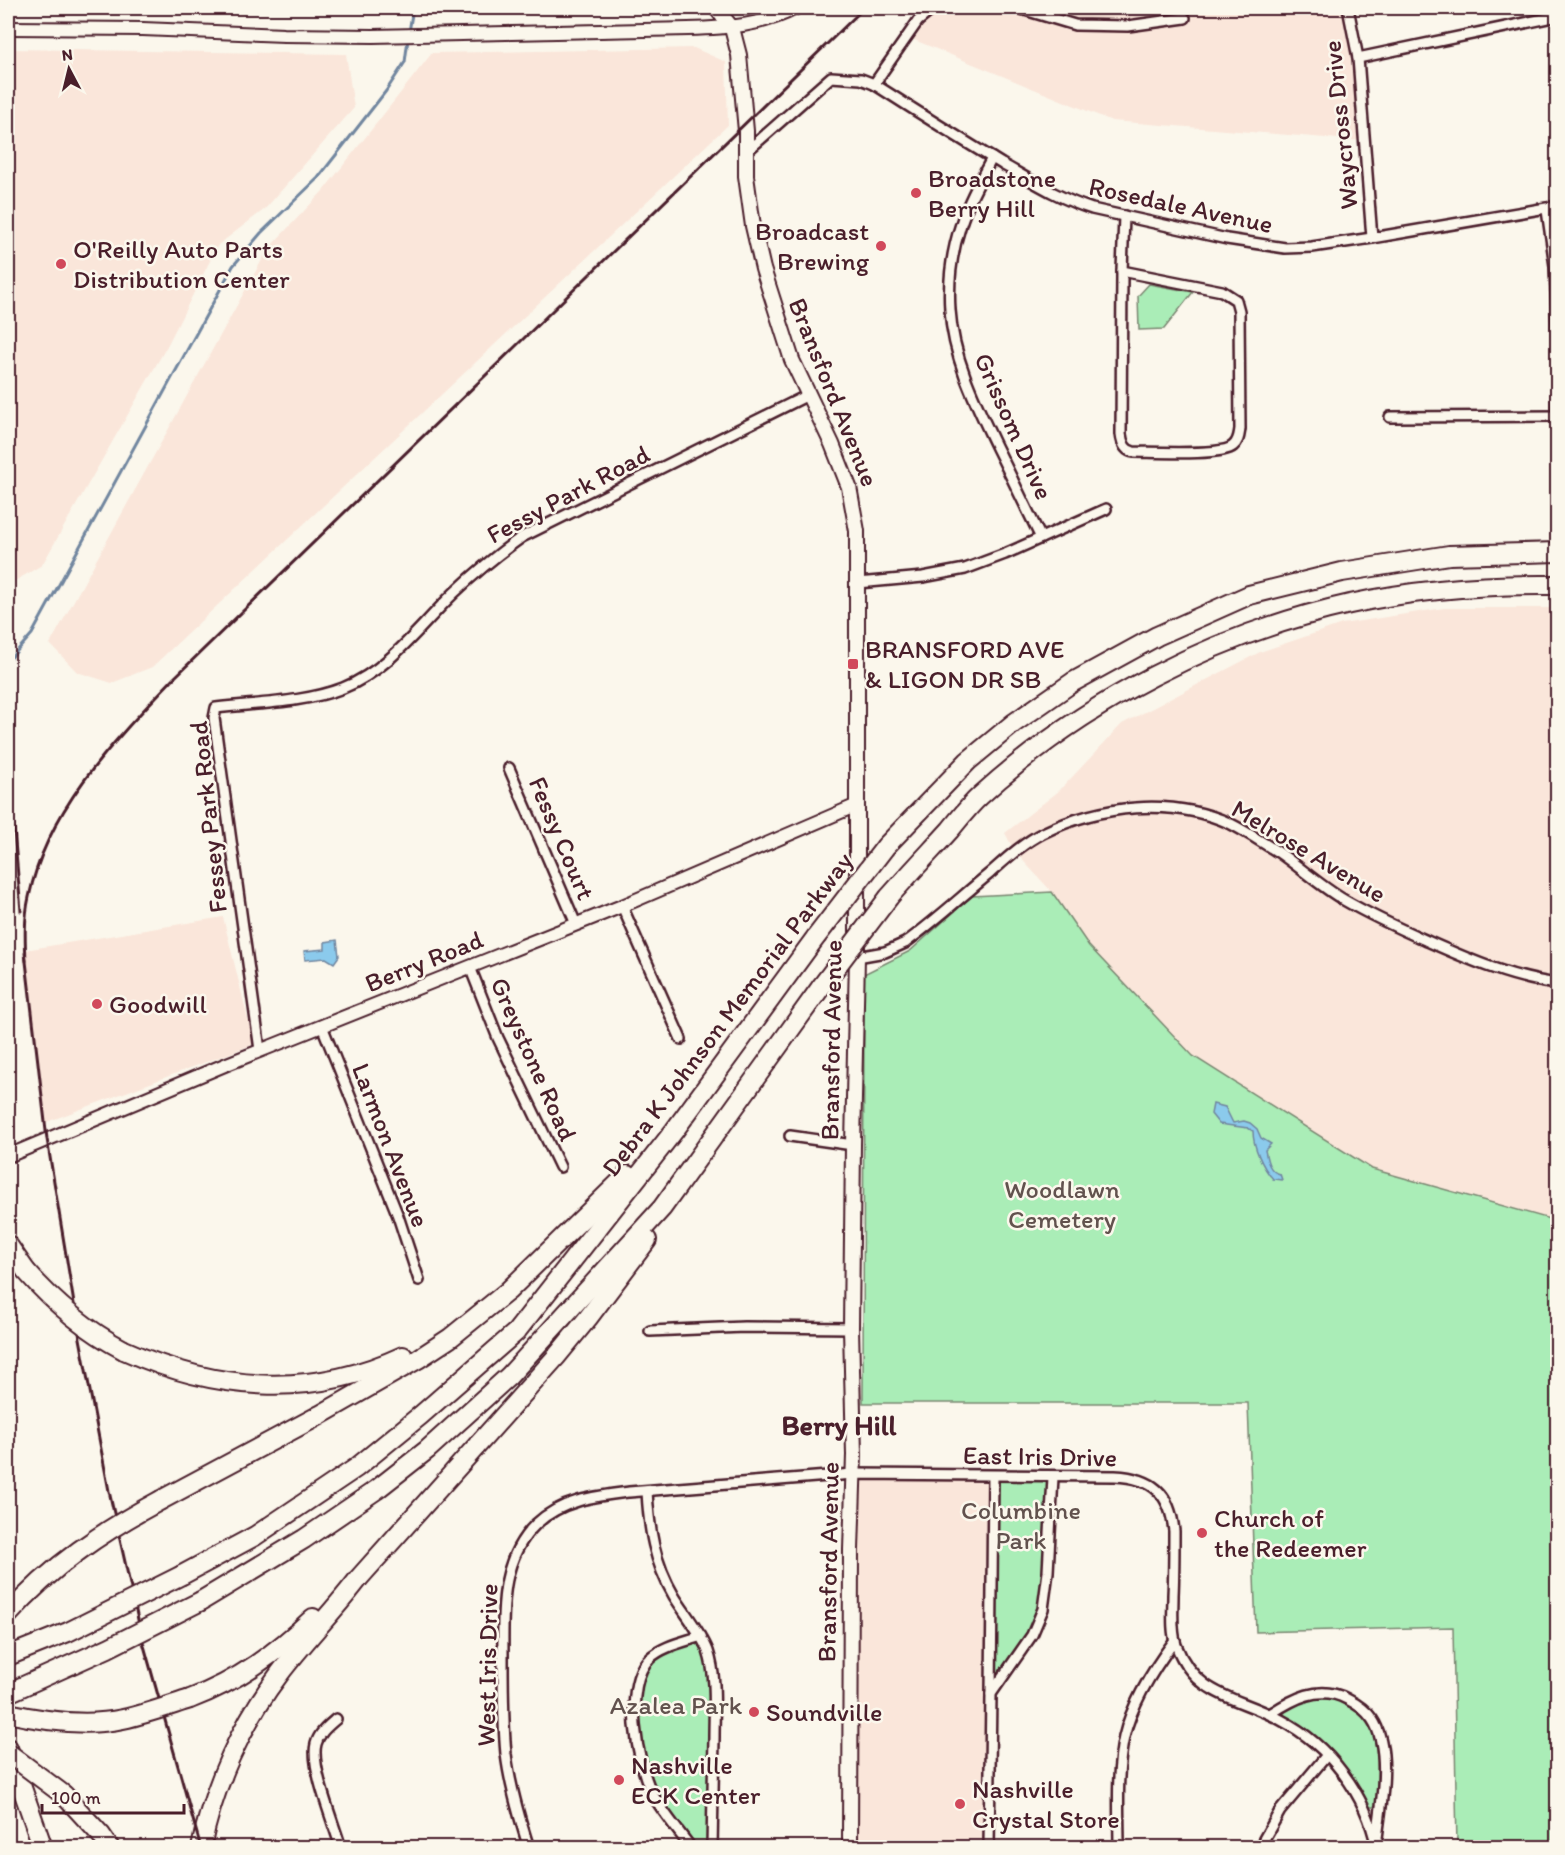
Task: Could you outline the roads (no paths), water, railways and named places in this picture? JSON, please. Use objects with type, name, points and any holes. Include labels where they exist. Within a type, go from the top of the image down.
[{"type":"highway","name":"Debra K Johnson Memorial Parkway","points":[[8,1656],[68,1632],[255,1536],[356,1468],[516,1332],[674,1131],[816,937],[886,846],[968,761],[1014,723],[1073,681],[1178,627],[1249,596],[1342,572],[1449,555],[1557,552]]},
{"type":"highway","points":[[8,1693],[108,1648],[201,1600],[330,1523],[427,1450],[521,1364],[662,1208],[821,987],[889,897],[979,797],[1034,752],[1089,713],[1173,667],[1219,646],[1260,631],[1350,604],[1385,597],[1506,584],[1557,585]]},
{"type":"highway","points":[[8,1615],[34,1587],[72,1554],[115,1525],[398,1370],[457,1334],[508,1291],[674,1131]]},
{"type":"highway","points":[[201,1848],[206,1823],[224,1773],[248,1720],[267,1690],[359,1578],[518,1401],[588,1318],[649,1237],[662,1208]]},
{"type":"highway","points":[[8,1245],[26,1271],[50,1298],[75,1319],[124,1350],[164,1367],[209,1379],[251,1385],[295,1384],[342,1377],[383,1365],[416,1350],[459,1324],[471,1320]]},
{"type":"highway","points":[[8,1713],[47,1721],[107,1721],[122,1719],[216,1689],[256,1666],[278,1650],[359,1578]]},
{"type":"highway","points":[[8,1748],[44,1848]]},
{"type":"highway","points":[[8,1753],[64,1795],[101,1834],[110,1848]]},
{"type":"main road","name":"Bransford Avenue","points":[[716,8],[732,28],[739,55],[750,204],[763,269],[792,360],[832,444],[849,487],[856,531],[858,583],[857,957],[851,1328],[853,1474],[850,1848]]},
{"type":"street","points":[[8,28],[143,29],[284,35],[381,36],[732,28],[780,16],[796,8]]},
{"type":"street","points":[[874,84],[918,21],[934,8]]},
{"type":"street","points":[[1018,8],[1075,25],[1128,26],[1185,18]]},
{"type":"street","name":"Waycross Drive","points":[[1348,8],[1358,58],[1372,238]]},
{"type":"street","points":[[1358,58],[1557,16]]},
{"type":"street","name":"Rosedale Avenue","points":[[746,152],[831,77],[861,79],[874,84],[992,158],[1064,199],[1092,209],[1227,239],[1278,248],[1312,247],[1547,210],[1557,206]]},
{"type":"street","name":"Grissom Drive","points":[[992,158],[961,223],[952,267],[950,312],[957,352],[964,375],[982,418],[1041,538]]},
{"type":"street","points":[[1547,210],[1555,266],[1557,349]]},
{"type":"street","points":[[1122,271],[1222,291],[1236,300],[1239,311],[1240,429],[1238,440],[1232,447],[1217,451],[1134,452],[1124,446],[1121,434],[1122,271],[1124,216]]},
{"type":"street","points":[[1390,417],[1557,416],[1557,367]]},
{"type":"street","name":"Fessy Park Road","points":[[345,687],[381,666],[462,586],[496,555],[522,537],[808,395]]},
{"type":"street","points":[[858,583],[922,577],[965,569],[998,558],[1106,509]]},
{"type":"street","name":"Fessey Park Road","points":[[260,1050],[214,718],[216,708],[291,700],[320,695],[345,687]]},
{"type":"street","name":"Fessy Court","points":[[509,768],[576,924]]},
{"type":"street","name":"Berry Road","points":[[8,1156],[260,1050],[622,906],[857,805]]},
{"type":"street","name":"Melrose Avenue","points":[[857,957],[885,952],[905,944],[1015,852],[1040,834],[1097,813],[1130,808],[1161,807],[1190,811],[1233,825],[1280,854],[1343,899],[1446,949],[1505,973],[1557,984]]},
{"type":"street","points":[[622,906],[681,1039]]},
{"type":"street","name":"Greystone Road","points":[[470,967],[509,1063],[560,1167]]},
{"type":"street","name":"Larmon Avenue","points":[[322,1026],[395,1208],[419,1280]]},
{"type":"street","points":[[790,1136],[853,1145]]},
{"type":"street","points":[[650,1331],[744,1327],[851,1328]]},
{"type":"street","name":"East Iris Drive","points":[[853,1474],[1133,1478],[1151,1485],[1162,1494],[1170,1507],[1173,1524],[1175,1640],[1189,1669],[1208,1688],[1223,1697],[1270,1714],[1298,1730],[1327,1755],[1361,1801],[1368,1815],[1377,1847]]},
{"type":"street","name":"West Iris Drive","points":[[529,1848],[511,1784],[506,1754],[504,1601],[506,1581],[512,1560],[529,1531],[554,1510],[592,1497],[853,1474]]},
{"type":"street","points":[[989,1848],[993,1476]]},
{"type":"street","points":[[991,1694],[1032,1635],[1043,1610],[1048,1572],[1053,1477]]},
{"type":"street","points":[[647,1491],[652,1541],[658,1563],[674,1596],[701,1636],[708,1651],[711,1666],[714,1704],[712,1848]]},
{"type":"street","points":[[691,1848],[660,1806],[643,1770],[638,1743],[635,1698],[640,1673],[648,1660],[667,1648],[701,1636]]},
{"type":"street","points":[[1119,1848],[1121,1757],[1126,1729],[1162,1657],[1175,1640]]},
{"type":"street","name":"East Iris Drive","points":[[1270,1714],[1295,1699],[1321,1693],[1344,1697],[1368,1713],[1379,1733],[1382,1755],[1377,1847]]},
{"type":"street","points":[[336,1719],[321,1734],[316,1743],[315,1752],[320,1780],[341,1848]]},
{"type":"street","points":[[1259,1848],[1280,1811],[1327,1755]]},
{"type":"water","points":[[337,940],[339,956],[334,963],[326,958],[305,960],[304,951],[325,949],[325,942]]},
{"type":"water","points":[[1213,1104],[1225,1107],[1233,1123],[1244,1121],[1250,1123],[1257,1129],[1261,1138],[1271,1144],[1265,1150],[1268,1161],[1273,1171],[1280,1174],[1282,1180],[1273,1179],[1265,1169],[1256,1150],[1253,1131],[1248,1128],[1219,1124],[1211,1114]]},
{"type":"waterway","points":[[409,32],[413,8]]},
{"type":"waterway","points":[[8,661],[32,634],[233,266],[261,233],[318,178],[386,91],[405,62],[408,39]]},
{"type":"railway","points":[[26,961],[27,905],[38,865],[67,806],[106,752],[174,678],[864,8]]},
{"type":"railway","points":[[8,761],[21,911]]},
{"type":"railway","points":[[25,953],[47,1139],[78,1328],[109,1491],[143,1642],[201,1848]]},
{"type":"place","name":"Broadstone Berry Hill","points":[[916,193]]},
{"type":"place","name":"Broadcast Brewing","points":[[881,246]]},
{"type":"place","name":"O'Reilly Auto Parts Distribution Center","points":[[61,264]]},
{"type":"place","name":"BRANSFORD AVE & LIGON DR SB","points":[[853,664]]},
{"type":"place","name":"Goodwill","points":[[97,1004]]},
{"type":"place","name":"Church of the Redeemer","points":[[1202,1533]]},
{"type":"place","name":"Soundville","points":[[754,1712]]},
{"type":"place","name":"Nashville ECK Center","points":[[619,1780]]},
{"type":"place","name":"Nashville Crystal Store","points":[[960,1804]]},
{"type":"district","name":"Berry Hill","points":[[839,1425]]},
{"type":"park label","name":"Woodlawn Cemetery","points":[[1062,1204]]},
{"type":"park label","name":"Columbine Park","points":[[1021,1525]]},
{"type":"park label","name":"Azalea Park","points":[[676,1705]]}]
